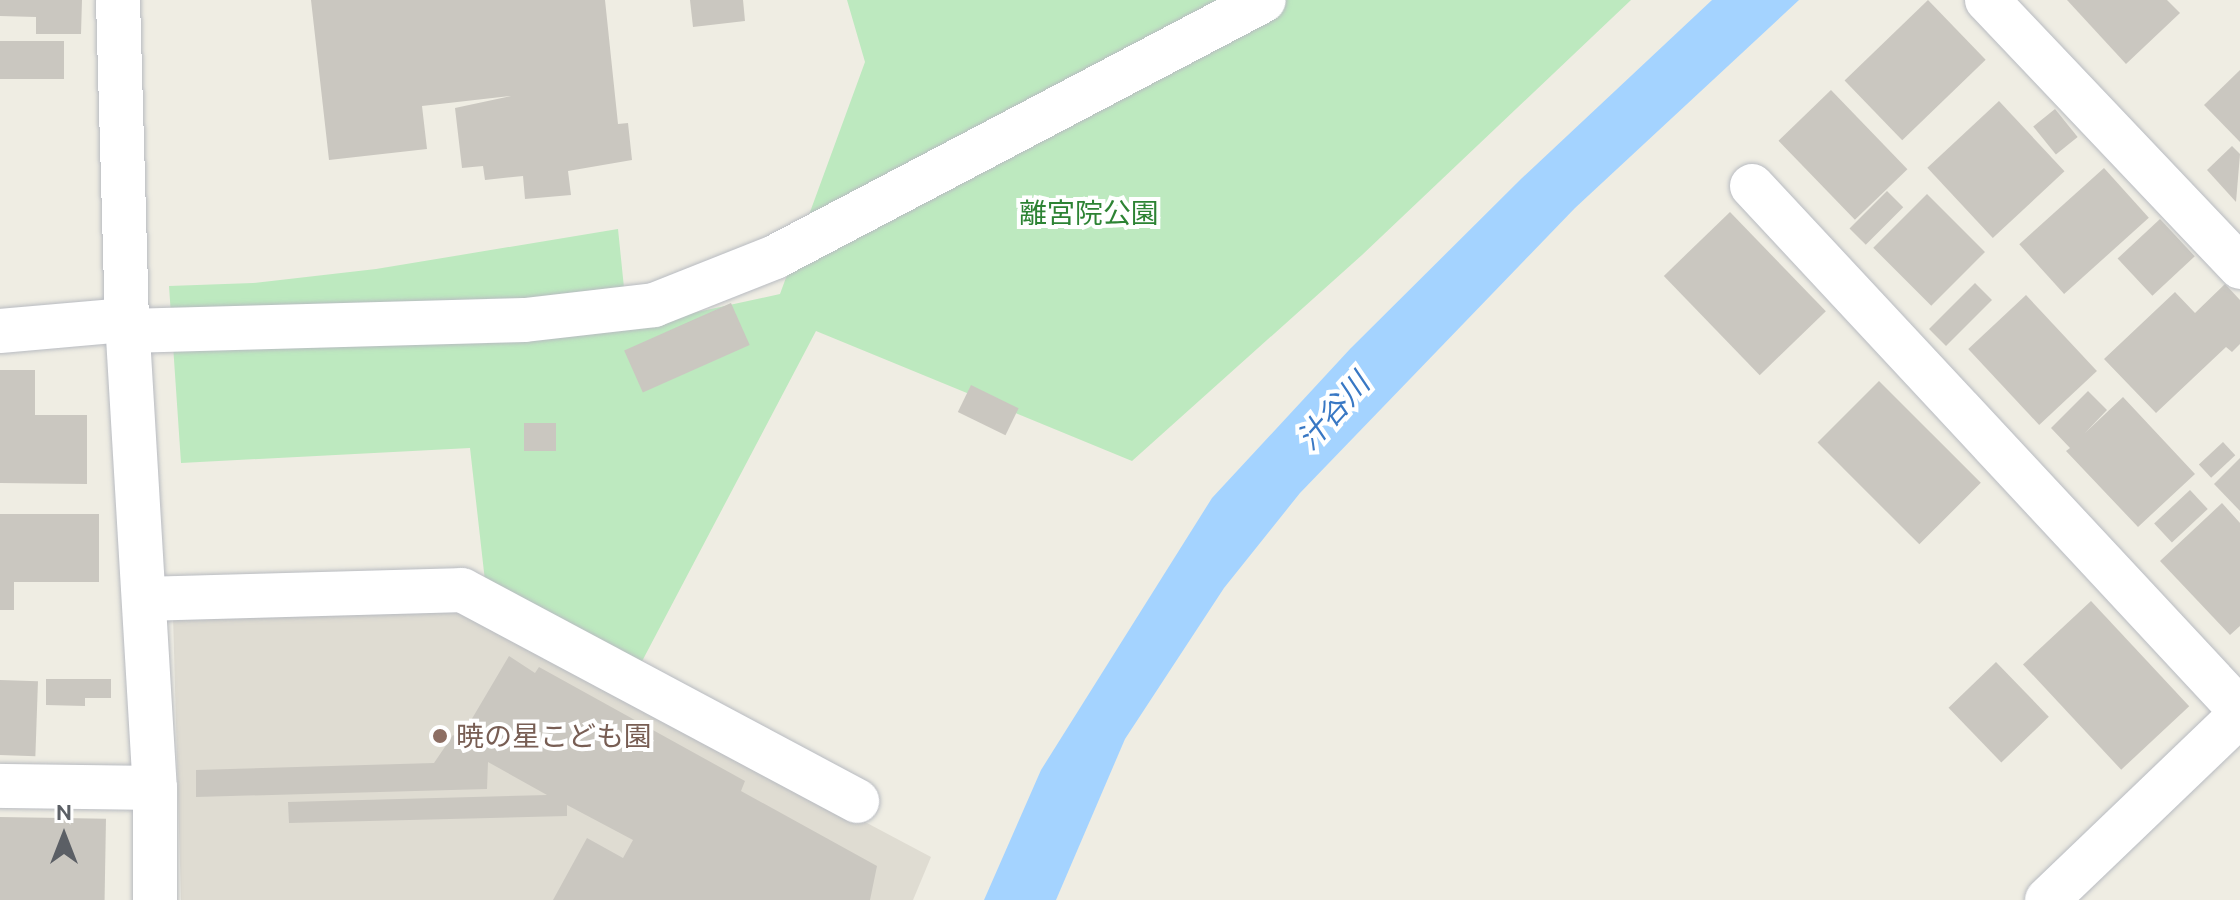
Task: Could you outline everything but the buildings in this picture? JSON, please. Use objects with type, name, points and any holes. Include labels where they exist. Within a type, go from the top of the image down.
[{"type":"street","points":[[118,0],[127,326],[146,599],[155,788],[155,900]]},
{"type":"street","points":[[0,331],[525,320],[654,305],[775,257],[1264,0]]},
{"type":"street","points":[[1987,0],[2240,267]]},
{"type":"street","points":[[1752,186],[2240,712],[2047,900]]},
{"type":"street","points":[[146,599],[462,590],[857,801]]},
{"type":"street","points":[[0,786],[155,788]]},
{"type":"shaded area","name":"暁の星こども園","points":[[464,609],[931,857],[913,900],[181,900],[173,615]]},
{"type":"green space","name":"離宮院公園","points":[[847,0],[1631,0],[1362,255],[1132,461],[816,331],[639,667],[485,581],[470,448],[181,463],[169,286],[253,283],[376,269],[618,229],[628,327],[780,294],[865,62]]},
{"type":"water","name":"汁谷川","points":[[1712,0],[1799,0],[1575,208],[1300,493],[1224,588],[1125,739],[1056,900],[984,900],[1041,770],[1212,498],[1350,349],[1522,178]]},
{"type":"place","name":"暁の星こども園","points":[[440,736]]}]
